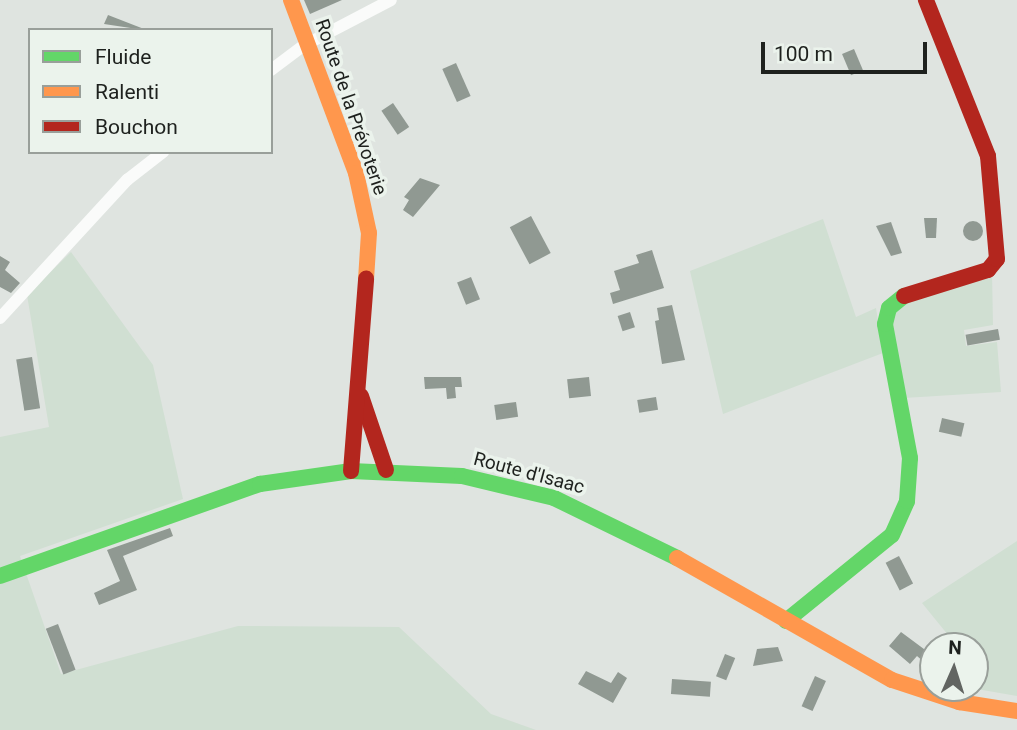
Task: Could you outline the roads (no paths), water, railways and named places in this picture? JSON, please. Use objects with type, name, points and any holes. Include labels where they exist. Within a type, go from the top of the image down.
[{"type":"street","name":"Route de la Prévoterie","points":[[291,0],[356,173],[368,222],[361,396],[351,471]]},
{"type":"street","points":[[273,69],[308,44],[391,0]]},
{"type":"street","points":[[786,621],[892,534],[907,500],[910,458],[886,324],[889,308],[899,298],[988,270],[997,259],[988,156],[926,0]]},
{"type":"street","points":[[0,318],[127,180],[160,154]]},
{"type":"street","name":"Route de la Prévoterie","points":[[361,396],[386,470]]},
{"type":"street","name":"Route d'Isaac","points":[[0,576],[228,492],[351,471],[386,470],[474,478],[554,498],[621,526],[892,680],[959,702],[1017,711]]}]
